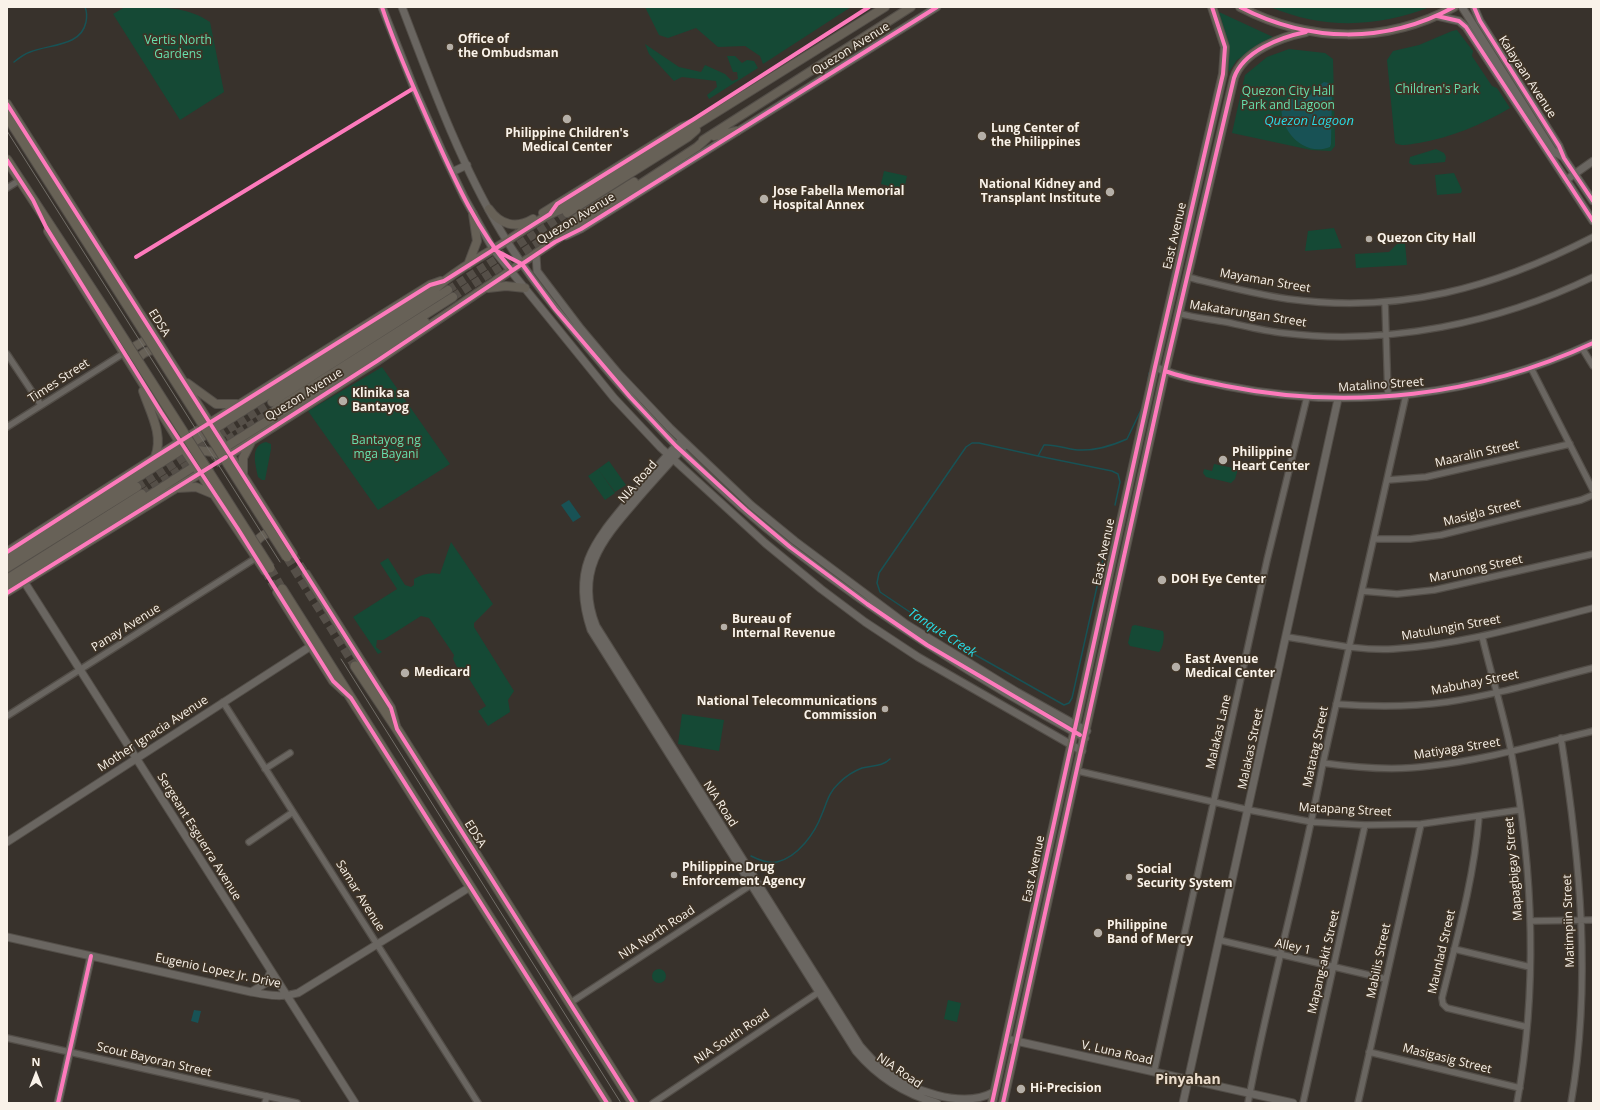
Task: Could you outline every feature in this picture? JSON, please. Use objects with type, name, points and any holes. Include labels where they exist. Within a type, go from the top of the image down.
[{"type":"highway","name":"EDSA","points":[[7,116],[290,556]]},
{"type":"highway","points":[[7,160],[33,200],[49,221],[267,570]]},
{"type":"highway","points":[[280,590],[338,676],[607,1103]]},
{"type":"highway","name":"EDSA","points":[[355,666],[397,729],[633,1103]]},
{"type":"main road","name":"Quezon Avenue","points":[[7,560],[183,444],[433,292],[444,281],[493,249],[550,214],[560,210],[885,7]]},
{"type":"main road","name":"Quezon Avenue","points":[[572,221],[696,143],[707,138],[911,7]]},
{"type":"main road","name":"East Avenue","points":[[992,1103],[1156,368],[1224,72],[1225,47],[1212,7]]},
{"type":"main road","points":[[1240,7],[1267,19],[1306,32],[1339,36],[1376,34],[1415,25],[1438,16],[1454,7]]},
{"type":"main road","name":"East Avenue","points":[[1004,1103],[1078,772],[1164,372],[1235,75],[1245,61],[1260,50],[1282,39],[1306,32]]},
{"type":"main road","name":"EDSA","points":[[7,104],[212,426],[225,454],[243,476],[275,526],[290,556]]},
{"type":"main road","name":"Quezon Avenue","points":[[550,214],[557,204],[682,127],[712,116]]},
{"type":"main road","name":"Quezon Avenue","points":[[567,213],[688,138],[712,116]]},
{"type":"main road","points":[[707,150],[707,138],[737,131]]},
{"type":"main road","name":"Quezon Avenue","points":[[225,454],[252,440],[381,358],[555,242],[578,225],[697,147],[707,138]]},
{"type":"main road","points":[[33,200],[46,227],[134,370],[200,468],[213,494],[267,570]]},
{"type":"main road","points":[[489,209],[501,222],[515,225],[529,222],[557,204]]},
{"type":"main road","points":[[467,266],[477,241],[474,214]]},
{"type":"main road","name":"Quezon Avenue","points":[[212,426],[242,403],[430,285],[444,281]]},
{"type":"main road","points":[[481,290],[506,286],[525,288]]},
{"type":"main road","name":"Quezon Avenue","points":[[448,290],[274,405],[453,297]]},
{"type":"main road","name":"Quezon Avenue","points":[[225,454],[454,304],[466,300]]},
{"type":"main road","points":[[124,353],[146,340],[151,330]]},
{"type":"main road","points":[[134,370],[136,361],[146,352],[154,350],[164,351]]},
{"type":"main road","points":[[182,379],[216,404],[229,405],[242,403]]},
{"type":"main road","points":[[142,382],[158,437],[158,446],[155,457]]},
{"type":"main road","points":[[243,476],[244,454],[252,440]]},
{"type":"main road","name":"Quezon Avenue","points":[[7,552],[155,457],[183,444]]},
{"type":"main road","points":[[183,444],[225,454],[265,519],[275,526]]},
{"type":"main road","points":[[8,591],[24,583],[172,490],[200,468]]},
{"type":"main road","points":[[8,591],[200,468]]},
{"type":"main road","points":[[172,490],[193,487],[213,494]]},
{"type":"main road","points":[[7,568],[140,490],[7,579]]},
{"type":"main road","points":[[255,555],[256,542],[262,536],[273,532],[280,534]]},
{"type":"main road","name":"EDSA","points":[[306,574],[391,708],[397,729]]},
{"type":"main road","points":[[280,590],[333,681],[351,698]]},
{"type":"street","points":[[382,7],[414,88],[452,172],[493,249],[512,270],[614,398],[671,457],[765,543],[821,589],[878,630],[918,656],[1082,751]]},
{"type":"street","points":[[402,7],[428,74],[467,165],[507,241],[555,309],[622,390],[679,448],[746,510],[790,547],[926,645],[967,670],[1086,734]]},
{"type":"street","name":"Quezon Avenue","points":[[555,242],[581,229],[937,7]]},
{"type":"street","name":"Kalayaan Avenue","points":[[1462,7],[1469,24],[1543,147],[1554,161],[1593,221]]},
{"type":"street","name":"Kalayaan Avenue","points":[[1474,7],[1480,21],[1593,201]]},
{"type":"street","points":[[1438,16],[1469,24]]},
{"type":"street","name":"Kalayaan Avenue","points":[[1469,24],[1553,150],[1564,157]]},
{"type":"street","name":"Kalayaan Avenue","points":[[1553,150],[1554,161]]},
{"type":"street","points":[[1566,180],[1593,161]]},
{"type":"street","points":[[452,172],[467,165]]},
{"type":"street","points":[[7,188],[20,180]]},
{"type":"street","name":"Mayaman Street","points":[[1187,277],[1287,298],[1336,303],[1384,302],[1441,294],[1504,278],[1593,237]]},
{"type":"street","points":[[536,254],[537,272],[581,329],[635,392],[684,442],[773,523],[878,605],[941,646],[1076,729]]},
{"type":"street","name":"Makatarungan Street","points":[[1178,313],[1187,316],[1282,333],[1315,336],[1385,334],[1429,329],[1486,317],[1546,298],[1593,277]]},
{"type":"street","points":[[1384,302],[1388,396]]},
{"type":"street","name":"Matalino Street","points":[[1156,368],[1164,372],[1254,392],[1338,399],[1406,395],[1488,381],[1531,368],[1593,343]]},
{"type":"street","points":[[1582,348],[1593,366]]},
{"type":"street","name":"Times Street","points":[[7,428],[124,353]]},
{"type":"street","points":[[7,354],[41,405]]},
{"type":"street","points":[[1531,368],[1593,490]]},
{"type":"street","name":"Matatag Street","points":[[1248,1103],[1280,955],[1312,822],[1323,763],[1406,395]]},
{"type":"street","name":"Malakas Lane","points":[[1154,1072],[1268,560],[1307,397]]},
{"type":"street","name":"Malakas Street","points":[[1183,1103],[1218,940],[1249,810],[1338,399]]},
{"type":"street","name":"NIA Road","points":[[684,442],[610,531],[599,548],[589,579],[592,613],[596,626],[821,991],[856,1051],[871,1067],[907,1092],[937,1103]]},
{"type":"street","name":"Maaralin Street","points":[[1388,480],[1426,477],[1570,444]]},
{"type":"street","name":"Masigla Street","points":[[1374,539],[1410,539],[1441,535],[1581,500],[1593,495]]},
{"type":"street","name":"Marunong Street","points":[[1362,591],[1398,594],[1434,590],[1593,554]]},
{"type":"street","name":"Panay Avenue","points":[[7,716],[255,555]]},
{"type":"street","name":"Sergeant Esguerra Avenue","points":[[24,583],[355,1103]]},
{"type":"street","name":"Matulungin Street","points":[[1287,637],[1349,646],[1392,649],[1482,636],[1593,608]]},
{"type":"street","name":"Mapagbigay Street","points":[[1482,636],[1510,751],[1526,866],[1530,921],[1530,967],[1527,1027],[1517,1103]]},
{"type":"street","name":"Mother Ignacia Avenue","points":[[7,842],[312,646]]},
{"type":"street","name":"Mabuhay Street","points":[[1336,704],[1404,706],[1447,702],[1496,692],[1593,668]]},
{"type":"street","points":[[960,681],[967,670]]},
{"type":"street","name":"Samar Avenue","points":[[223,702],[478,1103]]},
{"type":"street","name":"Matiyaga Street","points":[[1323,763],[1382,769],[1428,767],[1510,751],[1593,731]]},
{"type":"street","name":"Matimpiin Street","points":[[1561,738],[1572,812],[1582,920],[1582,980],[1579,1033],[1571,1103]]},
{"type":"street","points":[[265,769],[290,753]]},
{"type":"street","name":"Matapang Street","points":[[1078,772],[1249,810],[1312,822],[1365,825],[1421,824],[1479,817],[1519,810]]},
{"type":"street","points":[[249,842],[293,812]]},
{"type":"street","name":"Maunlad Street","points":[[1479,817],[1474,858],[1442,998],[1442,1004],[1446,1008],[1527,1027]]},
{"type":"street","name":"Mabilis Street","points":[[1358,1103],[1421,824]]},
{"type":"street","name":"Mapang-akit Street","points":[[1303,1103],[1365,825]]},
{"type":"street","name":"NIA North Road","points":[[570,1003],[754,883]]},
{"type":"street","name":"Eugenio Lopez Jr. Drive","points":[[7,937],[251,992],[276,997],[287,996],[298,993],[470,887]]},
{"type":"street","points":[[1530,921],[1593,920]]},
{"type":"street","name":"Alley 1","points":[[1218,940],[1386,979]]},
{"type":"street","points":[[1454,949],[1530,967]]},
{"type":"street","points":[[58,1103],[92,956]]},
{"type":"street","points":[[251,992],[266,983],[271,971]]},
{"type":"street","name":"NIA Road","points":[[821,991],[860,1046],[881,1068],[901,1081],[918,1090],[963,1101],[985,1098],[994,1092]]},
{"type":"street","name":"NIA South Road","points":[[653,1103],[821,991]]},
{"type":"street","name":"Scout Bayoran Street","points":[[7,1038],[297,1103]]},
{"type":"street","name":"V. Luna Road","points":[[1007,1039],[1293,1103]]},
{"type":"street","name":"Masigasig Street","points":[[1370,1052],[1520,1088]]},
{"type":"street","points":[[265,1103],[266,1096]]},
{"type":"green space","name":"Vertis North Gardens","points":[[125,7],[169,8],[191,12],[210,22],[224,92],[180,120],[113,14]]},
{"type":"green space","points":[[645,7],[851,7],[763,64],[760,56],[745,46],[718,47],[696,28],[668,38],[659,35]]},
{"type":"green space","points":[[1270,7],[1430,7],[1390,19],[1350,23],[1310,19]]},
{"type":"green space","points":[[1219,12],[1273,37],[1237,60],[1229,72],[1226,36]]},
{"type":"green space","name":"Children's Park","points":[[1457,30],[1473,51],[1472,56],[1492,86],[1497,88],[1510,108],[1488,120],[1455,134],[1407,145],[1395,143],[1387,60],[1393,51],[1419,45]]},
{"type":"green space","points":[[645,44],[679,67],[701,72],[705,65],[725,74],[732,81],[738,79],[737,72],[733,72],[727,56],[735,56],[742,63],[747,60],[754,61],[758,68],[709,99],[707,95],[717,87],[716,81],[682,77],[674,81],[649,54]]},
{"type":"green space","name":"Quezon City Hall Park and Lagoon","points":[[1289,49],[1325,53],[1333,59],[1335,146],[1331,151],[1311,150],[1232,133],[1245,75],[1267,57]]},
{"type":"green space","points":[[1436,149],[1444,153],[1446,157],[1445,162],[1413,165],[1409,163],[1410,157]]},
{"type":"green space","points":[[884,171],[907,176],[904,190],[881,184]]},
{"type":"green space","points":[[1454,173],[1462,190],[1461,193],[1437,195],[1435,175]]},
{"type":"green space","points":[[1334,228],[1342,248],[1305,251],[1308,231]]},
{"type":"green space","points":[[1405,243],[1407,265],[1356,268],[1355,254],[1389,252],[1397,244]]},
{"type":"green space","name":"Bantayog ng mga Bayani","points":[[382,367],[450,464],[378,510],[308,411]]},
{"type":"green space","points":[[266,442],[271,444],[271,449],[265,480],[262,480],[258,477],[255,462],[255,451],[257,447]]},
{"type":"green space","points":[[609,461],[626,485],[615,492],[598,469]]},
{"type":"green space","points":[[1214,464],[1238,469],[1235,479],[1231,483],[1206,477],[1203,473],[1204,469],[1212,471]]},
{"type":"green space","points":[[598,469],[615,493],[605,500],[588,476]]},
{"type":"green space","points":[[451,542],[493,604],[474,623],[474,627],[514,691],[508,700],[510,712],[488,726],[478,711],[486,706],[463,669],[458,669],[453,659],[454,655],[429,618],[421,616],[383,640],[377,640],[376,647],[382,652],[378,654],[353,617],[397,589],[380,563],[388,558],[405,585],[411,587],[414,585],[414,579],[420,576],[430,573],[440,574]]},
{"type":"green space","points":[[1135,625],[1163,631],[1164,636],[1162,648],[1159,652],[1130,646],[1128,643],[1132,626]]},
{"type":"green space","points":[[682,714],[724,720],[719,751],[678,744]]},
{"type":"green space","points":[[656,969],[662,969],[666,973],[666,979],[662,983],[656,983],[652,979],[652,973]]},
{"type":"green space","points":[[948,1000],[961,1003],[957,1022],[944,1019]]},
{"type":"water","name":"Quezon Lagoon","points":[[1324,82],[1329,83],[1332,88],[1331,144],[1330,147],[1320,149],[1310,148],[1294,138],[1288,131],[1284,122],[1282,102],[1288,99],[1305,99]]},
{"type":"water","points":[[569,500],[581,517],[573,522],[561,505]]},
{"type":"water","points":[[194,1010],[201,1011],[198,1023],[191,1021]]},
{"type":"waterway","points":[[14,62],[28,53],[63,43],[78,36],[83,30],[86,22],[87,14],[85,7]]},
{"type":"waterway","points":[[1148,381],[1149,373]]},
{"type":"waterway","name":"Tanque Creek","points":[[1115,505],[1120,482],[1118,474],[1112,471],[1038,456],[1044,445],[1053,445],[1078,450],[1091,450],[1109,446],[1127,439],[1142,408]]},
{"type":"waterway","name":"Tanque Creek","points":[[1038,456],[979,443],[972,443],[966,447],[879,573],[877,583],[880,592],[965,649],[1064,705],[1069,703],[1072,698],[1109,533]]},
{"type":"waterway","name":"Tanque Creek","points":[[751,856],[764,861],[777,862],[792,855],[799,850],[815,829],[827,801],[839,783],[859,769],[880,765],[890,759]]},
{"type":"tunnel","points":[[448,290],[567,213]]},
{"type":"tunnel","points":[[453,297],[572,221]]},
{"type":"tunnel","points":[[137,487],[272,402]]},
{"type":"tunnel","points":[[217,446],[276,409]]},
{"type":"tunnel","points":[[200,463],[219,451]]},
{"type":"tunnel","points":[[142,494],[197,459]]},
{"type":"tunnel","points":[[205,470],[223,459]]},
{"type":"tunnel","points":[[293,554],[306,574]]},
{"type":"tunnel","points":[[287,557],[355,666]]},
{"type":"tunnel","points":[[270,568],[282,589]]},
{"type":"tunnel","points":[[265,571],[277,592]]},
{"type":"tram line","points":[[7,131],[280,562]]},
{"type":"tram line","points":[[341,659],[621,1103]]},
{"type":"cycle path","points":[[382,7],[404,66],[456,182],[487,237],[512,270]]},
{"type":"cycle path","points":[[7,552],[155,457],[430,285],[444,281],[550,214],[557,204],[694,119],[869,7]]},
{"type":"cycle path","points":[[230,455],[377,361],[555,242],[581,229],[937,7]]},
{"type":"cycle path","points":[[992,1103],[1155,367],[1223,74],[1225,47],[1212,7]]},
{"type":"cycle path","points":[[1240,7],[1266,19],[1293,27],[1320,33],[1347,34],[1375,33],[1402,28],[1428,19],[1454,7]]},
{"type":"cycle path","points":[[1474,7],[1480,21],[1559,146],[1564,158],[1593,201]]},
{"type":"cycle path","points":[[1437,16],[1459,21],[1466,27],[1593,221]]},
{"type":"cycle path","points":[[1003,1103],[1165,371],[1234,78],[1239,68],[1254,53],[1275,42],[1306,32]]},
{"type":"cycle path","points":[[136,257],[414,88]]},
{"type":"cycle path","points":[[7,104],[391,708],[397,729],[633,1103]]},
{"type":"cycle path","points":[[7,160],[33,200],[46,227],[161,412],[238,529],[333,681],[351,698],[607,1103]]},
{"type":"cycle path","points":[[493,249],[522,264],[555,309],[630,397],[676,446],[746,510],[790,547],[867,604],[927,645],[1080,735]]},
{"type":"cycle path","points":[[1165,371],[1180,376],[1226,386],[1273,394],[1320,397],[1367,397],[1413,394],[1505,376],[1550,361],[1593,343]]},
{"type":"cycle path","points":[[7,593],[226,457]]},
{"type":"cycle path","points":[[58,1103],[91,956]]},
{"type":"place","name":"Office of the Ombudsman","points":[[450,47]]},
{"type":"place","name":"Philippine Children's Medical Center","points":[[567,119]]},
{"type":"place","name":"Lung Center of the Philippines","points":[[982,136]]},
{"type":"place","name":"National Kidney and Transplant Institute","points":[[1110,192]]},
{"type":"place","name":"Jose Fabella Memorial Hospital Annex","points":[[764,199]]},
{"type":"place","name":"Quezon City Hall","points":[[1369,239]]},
{"type":"place","name":"Klinika sa Bantayog","points":[[343,401]]},
{"type":"place","name":"Philippine Heart Center","points":[[1223,460]]},
{"type":"place","name":"DOH Eye Center","points":[[1162,580]]},
{"type":"place","name":"Bureau of Internal Revenue","points":[[724,627]]},
{"type":"place","name":"East Avenue Medical Center","points":[[1176,667]]},
{"type":"place","name":"Medicard","points":[[405,673]]},
{"type":"place","name":"National Telecommunications Commission","points":[[885,709]]},
{"type":"place","name":"Philippine Drug Enforcement Agency","points":[[674,875]]},
{"type":"place","name":"Social Security System","points":[[1129,877]]},
{"type":"place","name":"Philippine Band of Mercy","points":[[1098,933]]},
{"type":"place","name":"Hi-Precision","points":[[1021,1089]]},
{"type":"district","name":"Pinyahan","points":[[1188,1080]]}]
